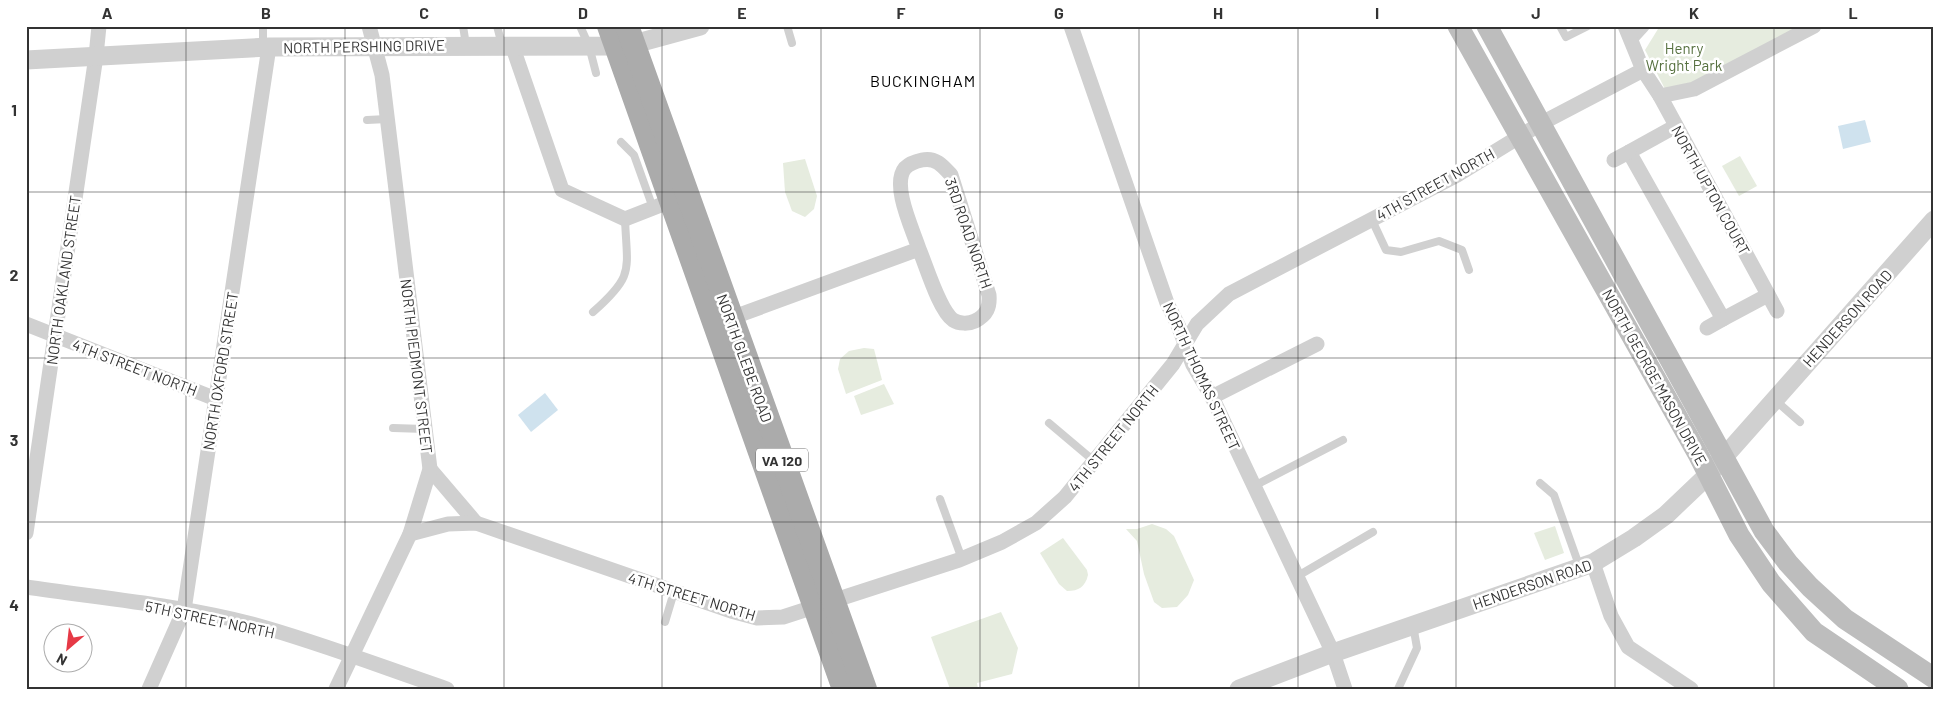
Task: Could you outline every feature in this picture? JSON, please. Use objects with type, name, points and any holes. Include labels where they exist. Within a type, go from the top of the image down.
[{"type":"main road","name":"NORTH GEORGE MASON DRIVE","points":[[1458,26],[1689,437],[1739,535],[1771,583],[1814,632],[1898,689]]},
{"type":"main road","name":"NORTH GEORGE MASON DRIVE","points":[[1487,26],[1764,531],[1810,587],[1845,619],[1934,678]]},
{"type":"main road","name":"NORTH GLEBE ROAD","points":[[622,36],[677,199],[723,321],[824,605],[844,689]]},
{"type":"main road","name":"NORTH GLEBE ROAD","points":[[824,605],[865,689]]},
{"type":"street","name":"NORTH OAKLAND STREET","points":[[26,533],[99,26]]},
{"type":"street","name":"NORTH PIEDMONT STREET","points":[[336,689],[380,593],[410,534],[430,469],[382,75],[369,26]]},
{"type":"street","name":"NORTH PERSHING DRIVE","points":[[26,60],[266,47],[588,46],[622,36],[700,26]]},
{"type":"street","name":"NORTH THOMAS STREET","points":[[1071,26],[1167,303],[1186,343],[1193,365],[1212,397],[1333,653],[1346,689]]},
{"type":"street","points":[[1642,26],[1628,32],[1643,70]]},
{"type":"street","points":[[1660,96],[1694,89],[1814,26]]},
{"type":"street","points":[[507,45],[562,190],[625,219],[677,199]]},
{"type":"street","name":"NORTH OXFORD STREET","points":[[149,689],[184,610],[266,47]]},
{"type":"street","name":"4TH STREET NORTH","points":[[410,534],[448,524],[476,523],[731,612],[757,618],[783,617],[962,559],[1002,542],[1036,523],[1065,497],[1173,364],[1197,324],[1229,294],[1457,175],[1540,124],[1643,70]]},
{"type":"street","name":"NORTH UPTON COURT","points":[[1643,70],[1660,96],[1777,311]]},
{"type":"street","points":[[1614,160],[1676,126]]},
{"type":"street","points":[[1629,152],[1723,320]]},
{"type":"street","name":"3RD ROAD NORTH","points":[[928,158],[940,163],[950,175],[990,295],[990,306],[985,314],[974,321],[962,323],[953,320],[943,309],[920,249],[900,190],[901,178],[905,168],[928,158]]},
{"type":"street","name":"HENDERSON ROAD","points":[[1239,689],[1333,653],[1587,566],[1666,515],[1724,458],[1934,220]]},
{"type":"street","points":[[723,321],[920,249]]},
{"type":"street","points":[[1707,328],[1768,295]]},
{"type":"street","name":"4TH STREET NORTH","points":[[26,324],[216,399]]},
{"type":"street","points":[[1212,397],[1317,344]]},
{"type":"street","points":[[430,469],[476,523]]},
{"type":"street","points":[[1587,566],[1628,648],[1691,689]]},
{"type":"street","name":"5TH STREET NORTH","points":[[26,587],[184,610],[251,624],[447,689]]},
{"type":"lane","points":[[263,26],[266,47]]},
{"type":"lane","points":[[463,26],[466,46]]},
{"type":"lane","points":[[497,26],[507,45]]},
{"type":"lane","points":[[580,26],[596,72]]},
{"type":"lane","points":[[787,26],[792,43]]},
{"type":"lane","points":[[1560,26],[1566,37],[1588,26]]},
{"type":"lane","points":[[367,120],[387,119]]},
{"type":"lane","points":[[620,142],[677,199]]},
{"type":"lane","points":[[593,312],[610,297],[624,279],[628,263],[625,219]]},
{"type":"lane","points":[[1372,220],[1386,250],[1401,252],[1440,241],[1462,250],[1469,270]]},
{"type":"lane","points":[[1775,400],[1800,422]]},
{"type":"lane","points":[[1049,423],[1094,461]]},
{"type":"lane","points":[[393,428],[425,429]]},
{"type":"lane","points":[[1254,486],[1343,440]]},
{"type":"lane","points":[[1540,483],[1554,495],[1587,566]]},
{"type":"lane","points":[[940,499],[962,559]]},
{"type":"lane","points":[[1296,577],[1373,532]]},
{"type":"lane","points":[[665,622],[674,592]]},
{"type":"lane","points":[[1398,689],[1417,648],[1413,625]]},
{"type":"green space","name":"Henry Wright Park","points":[[1663,26],[1806,26],[1682,94],[1666,91],[1645,50],[1658,29]]},
{"type":"green space","points":[[1740,156],[1757,186],[1739,196],[1722,166]]},
{"type":"green space","points":[[805,159],[817,196],[814,209],[805,217],[792,211],[785,192],[783,163]]},
{"type":"green space","points":[[864,348],[874,349],[882,380],[846,394],[838,369],[840,359],[849,351]]},
{"type":"green space","points":[[884,384],[894,404],[861,415],[854,396]]},
{"type":"green space","points":[[1152,524],[1166,529],[1174,536],[1194,580],[1188,595],[1177,607],[1162,608],[1154,602],[1144,574],[1137,541],[1126,529],[1137,529]]},
{"type":"green space","points":[[1555,526],[1564,553],[1545,560],[1534,533]]},
{"type":"green space","points":[[1063,538],[1087,570],[1088,575],[1085,583],[1081,588],[1075,590],[1067,591],[1059,584],[1040,553]]},
{"type":"green space","points":[[1001,612],[1018,648],[1012,674],[977,683],[978,689],[950,689],[931,637]]},
{"type":"water","points":[[1865,120],[1871,142],[1843,149],[1838,126]]},
{"type":"water","points":[[545,393],[558,410],[531,432],[518,415]]},
{"type":"district","name":"BUCKINGHAM","points":[[923,80]]}]
